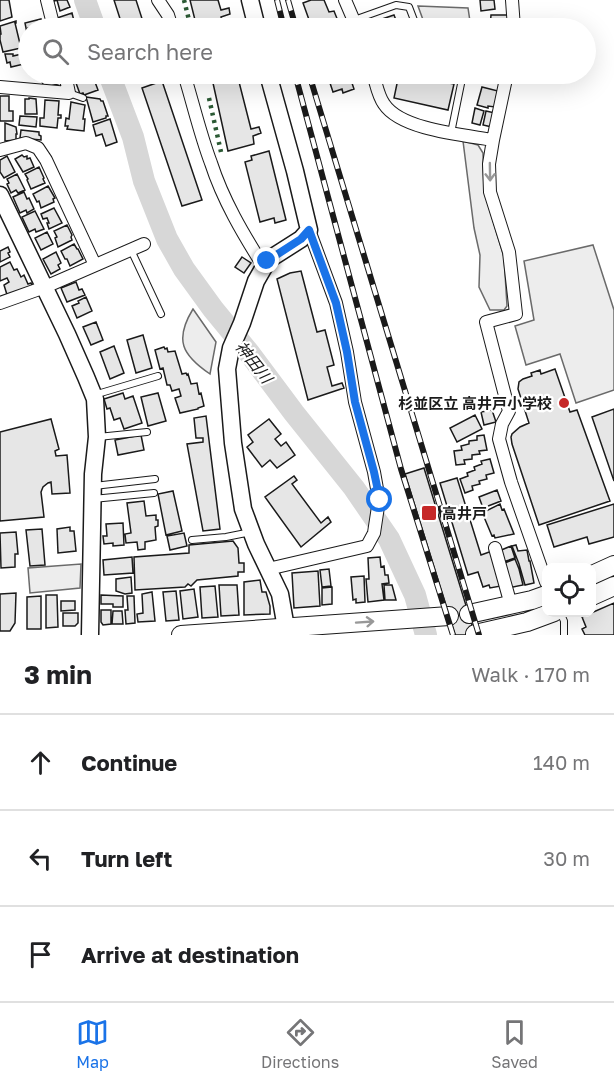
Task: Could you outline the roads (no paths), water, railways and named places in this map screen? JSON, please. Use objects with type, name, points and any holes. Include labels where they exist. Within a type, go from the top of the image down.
[{"type":"main road","points":[[596,573],[614,565]]},
{"type":"main road","points":[[596,594],[614,586]]},
{"type":"main road","points":[[469,614],[542,596]]},
{"type":"main road","points":[[475,634],[542,616]]},
{"type":"main road","points":[[181,635],[442,617]]},
{"type":"street","points":[[47,0],[52,18]]},
{"type":"street","points":[[158,0],[169,18]]},
{"type":"street","points":[[250,0],[254,18]]},
{"type":"street","points":[[345,0],[353,18]]},
{"type":"street","points":[[512,0],[513,18]]},
{"type":"street","points":[[0,87],[69,93],[67,84]]},
{"type":"street","points":[[187,84],[211,164],[231,212],[264,267]]},
{"type":"street","points":[[268,569],[367,546],[374,533],[380,500],[355,402],[336,303],[309,230],[271,84]]},
{"type":"street","points":[[376,84],[383,103],[391,113],[417,126],[493,140]]},
{"type":"street","points":[[505,84],[489,164],[490,192],[509,252],[516,314],[486,322],[509,411],[502,424],[499,439],[542,570]]},
{"type":"street","points":[[0,150],[26,143],[38,148],[46,160],[95,265]]},
{"type":"street","points":[[0,195],[82,366],[93,395],[97,437],[93,493],[90,635]]},
{"type":"street","points":[[286,628],[280,594],[243,510],[233,443],[227,369],[231,348],[256,281],[267,261],[301,239],[309,230]]},
{"type":"street","points":[[0,303],[45,287],[144,244]]},
{"type":"street","points":[[495,548],[511,605]]},
{"type":"lane","points":[[369,18],[396,5],[409,7],[413,18]]},
{"type":"lane","points":[[451,133],[462,84]]},
{"type":"lane","points":[[69,93],[83,98]]},
{"type":"lane","points":[[130,249],[161,314]]},
{"type":"lane","points":[[93,395],[158,376]]},
{"type":"lane","points":[[97,437],[147,432]]},
{"type":"lane","points":[[93,493],[155,479]]},
{"type":"lane","points":[[93,493],[154,493]]},
{"type":"lane","points":[[192,540],[252,532]]},
{"type":"lane","points":[[562,617],[564,635]]},
{"type":"waterway","name":"神田川","points":[[85,0],[91,18]]},
{"type":"waterway","name":"神田川","points":[[113,84],[133,137],[144,181],[167,239],[184,269],[354,488],[389,539],[415,595],[426,635]]},
{"type":"railway","points":[[277,0],[282,18]]},
{"type":"railway","points":[[288,0],[293,18]]},
{"type":"railway","points":[[298,84],[401,469],[453,635]]},
{"type":"railway","points":[[312,84],[479,635]]},
{"type":"place","name":"杉並区立 高井戸小学校","points":[[564,403]]},
{"type":"place","name":"高井戸","points":[[429,513]]}]
